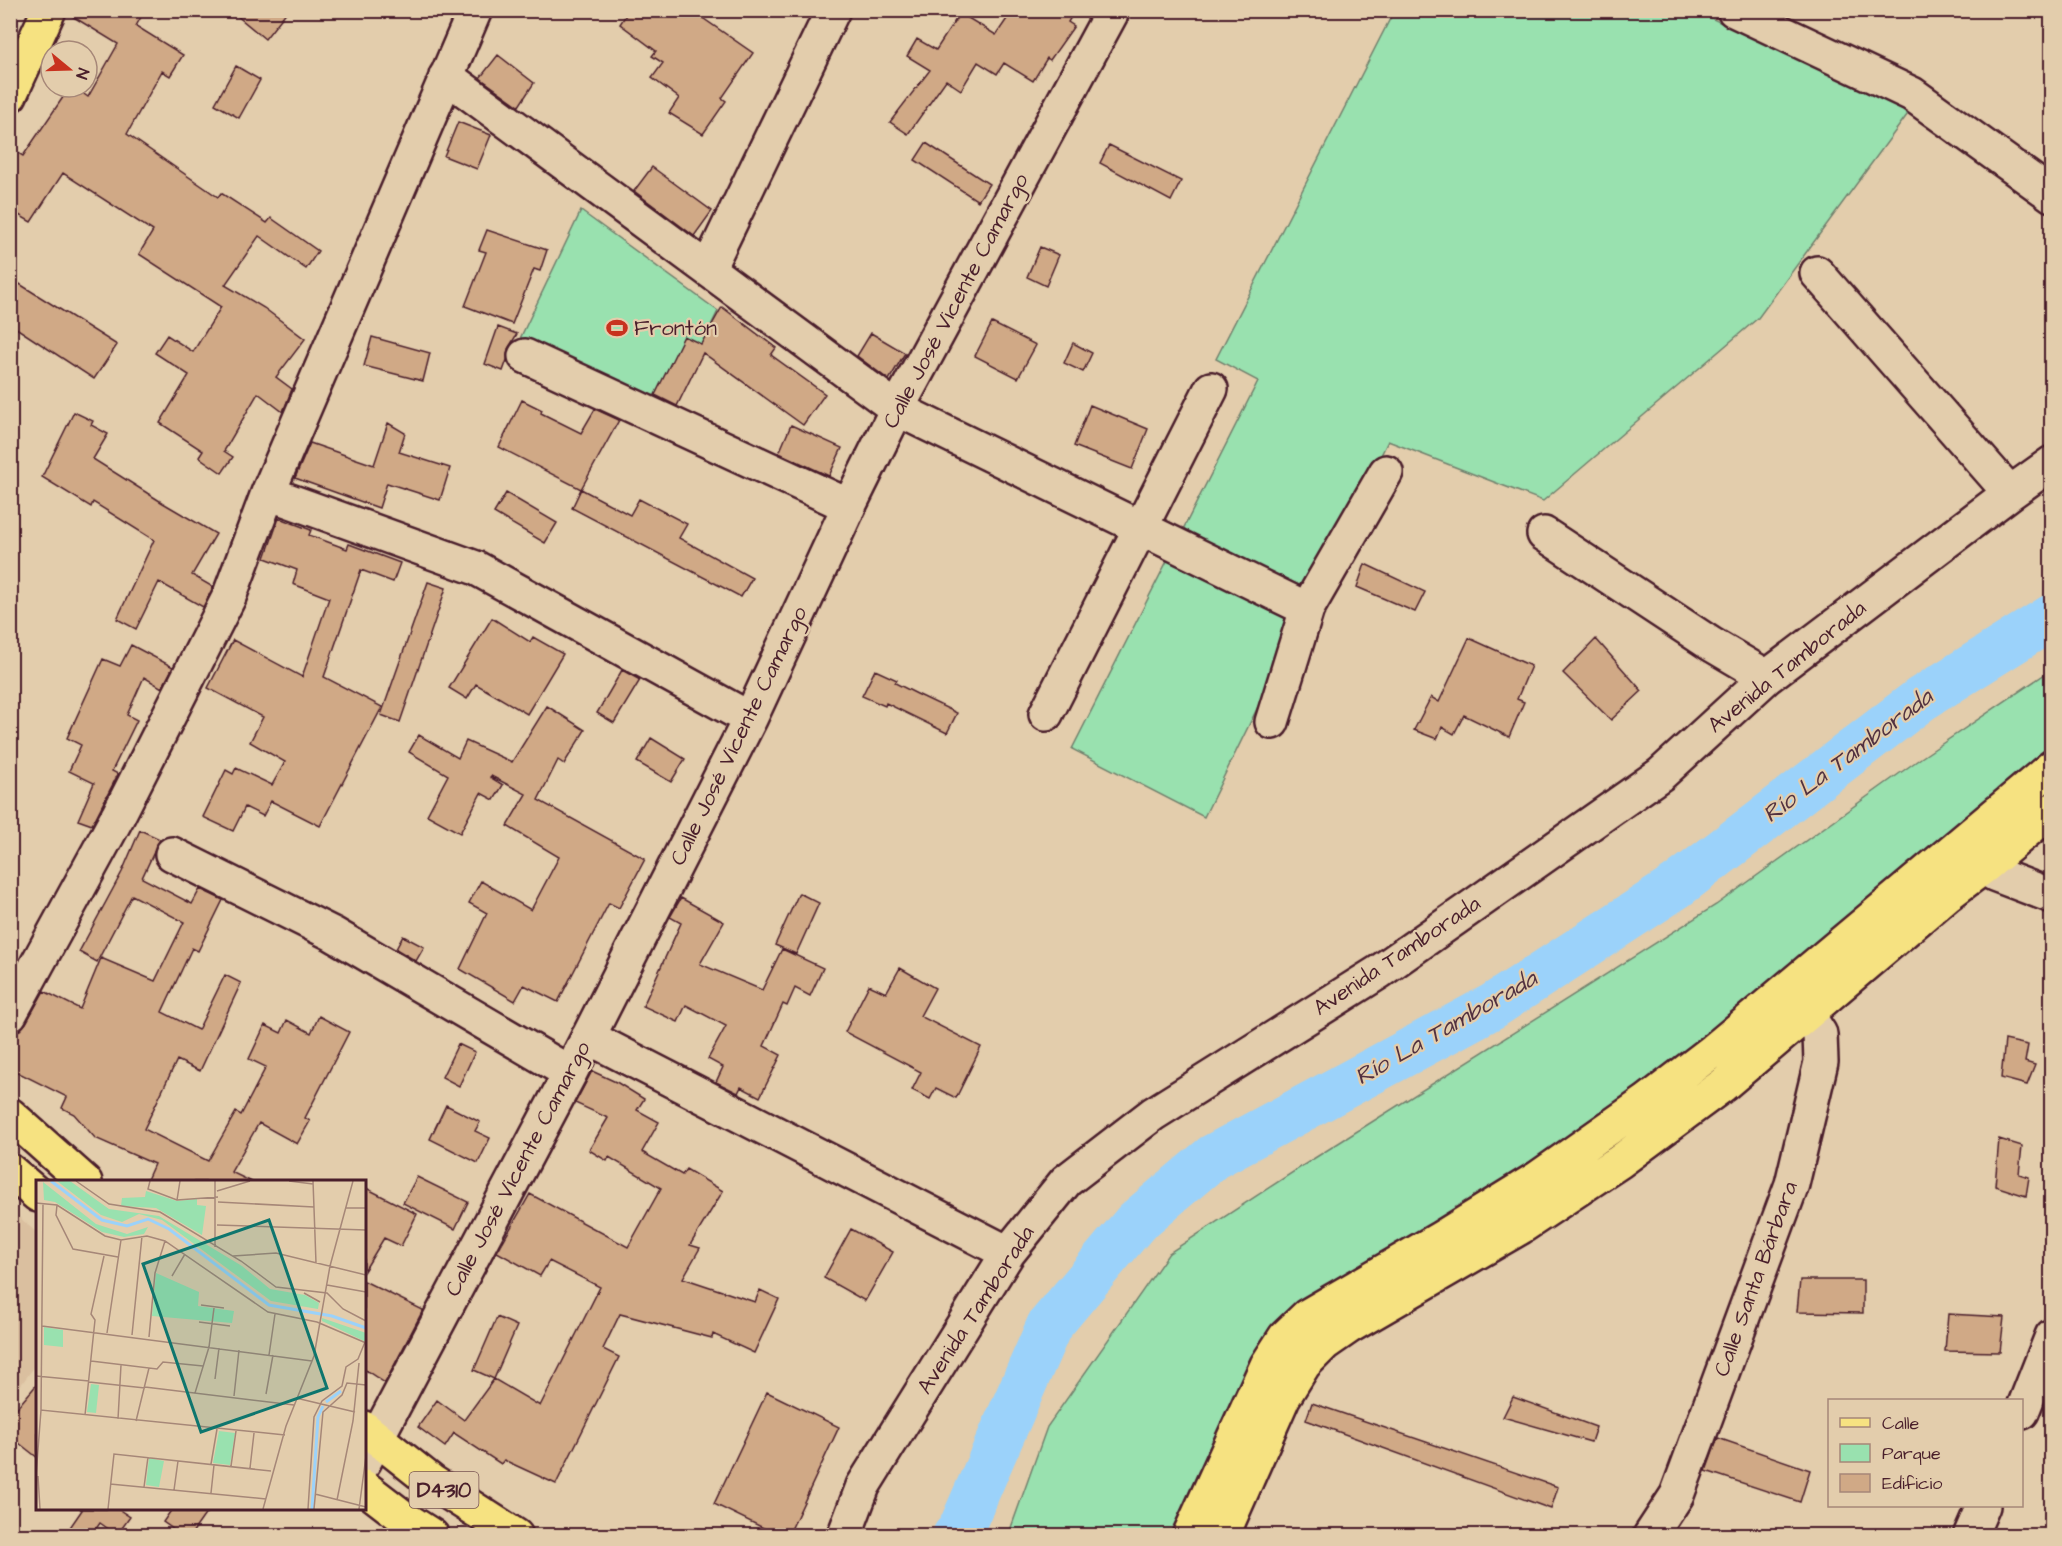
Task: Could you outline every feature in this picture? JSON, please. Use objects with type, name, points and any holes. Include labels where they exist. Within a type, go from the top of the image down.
[{"type":"main road","points":[[10,95],[49,10]]},
{"type":"main road","points":[[1189,1536],[1267,1365],[1285,1338],[1307,1316],[1538,1178],[1646,1102],[1713,1050],[2052,767]]},
{"type":"main road","points":[[1222,1536],[1283,1398],[1304,1364],[1324,1344],[1350,1326],[1521,1227],[1619,1162],[1723,1085],[1948,894],[2052,810]]},
{"type":"main road","points":[[10,1115],[83,1180]]},
{"type":"main road","points":[[11,1173],[36,1193]]},
{"type":"main road","name":"D4310","points":[[368,1443],[516,1536]]},
{"type":"main road","name":"D4310","points":[[366,1488],[407,1520],[432,1536]]},
{"type":"street","points":[[10,1014],[118,816],[230,597],[268,493],[475,10]]},
{"type":"street","points":[[708,269],[832,10]]},
{"type":"street","name":"Calle José Vicente Camargo","points":[[368,1443],[570,1073],[750,719],[849,506],[897,409],[1113,10]]},
{"type":"street","points":[[1752,14],[1912,94],[2052,195]]},
{"type":"street","points":[[446,76],[897,409],[1307,609]]},
{"type":"street","points":[[1817,273],[2010,493]]},
{"type":"street","points":[[525,356],[849,506]]},
{"type":"street","points":[[1046,714],[1211,389]]},
{"type":"street","name":"Avenida Tamborada","points":[[844,1536],[863,1486],[1008,1253],[1066,1181],[1153,1114],[1379,972],[1661,774],[1767,677],[2052,463]]},
{"type":"street","points":[[1272,722],[1307,609],[1386,472]]},
{"type":"street","points":[[268,493],[476,568],[750,719]]},
{"type":"street","points":[[1544,534],[1711,644],[1767,677]]},
{"type":"street","points":[[1964,839],[1994,874],[2052,896]]},
{"type":"street","points":[[172,854],[333,934],[570,1073]]},
{"type":"street","name":"Calle Santa Bárbara","points":[[1650,1536],[1677,1495],[1792,1184],[1821,1062],[1820,1034],[1808,1014]]},
{"type":"street","points":[[588,1036],[1008,1253]]},
{"type":"street","points":[[2023,1409],[2052,1336]]},
{"type":"street","points":[[1970,1536],[1983,1507]]},
{"type":"shaded area","points":[[11,1210],[36,1232],[36,1365],[11,1398]]},
{"type":"green space","points":[[1394,11],[1696,11],[1910,111],[1758,318],[1543,501],[1388,441],[1204,817],[1072,749],[1258,381],[1216,359]]},
{"type":"green space","name":"Frontón","points":[[581,211],[718,311],[665,419],[517,345]]},
{"type":"green space","points":[[2051,670],[2051,748],[1657,1077],[1535,1162],[1405,1242],[1175,1535],[1008,1536],[1047,1427],[1169,1253],[1310,1161],[1716,905],[1921,758]]},
{"type":"building","points":[[67,10],[145,10],[136,26],[183,55],[170,76],[162,71],[127,134],[218,197],[221,193],[267,223],[271,218],[318,251],[306,269],[259,236],[225,285],[264,308],[305,339],[276,377],[292,389],[283,412],[258,393],[224,451],[233,457],[222,473],[199,457],[203,451],[160,423],[189,375],[155,353],[167,335],[193,352],[221,307],[139,254],[153,231],[63,173],[31,222],[10,210],[10,148],[23,156],[62,99],[99,99],[99,78],[118,44],[67,13]]},
{"type":"building","points":[[230,10],[288,10],[265,39]]},
{"type":"building","points":[[629,10],[691,10],[753,53],[722,98],[726,101],[703,134],[669,113],[679,98],[652,78],[663,63],[652,56],[656,51],[620,24]]},
{"type":"building","points":[[1013,10],[1075,10],[1068,22],[1074,26],[1050,60],[1047,58],[1033,81],[1004,63],[997,74],[978,62],[961,90],[946,80],[908,134],[890,122],[930,70],[907,56],[917,39],[936,50],[960,13],[996,35]]},
{"type":"building","points":[[498,55],[534,83],[519,106],[480,78]]},
{"type":"building","points":[[236,66],[260,80],[239,118],[215,104]]},
{"type":"building","points":[[458,122],[491,135],[477,169],[444,156]]},
{"type":"building","points":[[926,143],[989,184],[978,201],[915,160]]},
{"type":"building","points":[[1109,145],[1181,181],[1171,201],[1100,163]]},
{"type":"building","points":[[652,167],[712,211],[694,236],[634,191]]},
{"type":"building","points":[[487,230],[547,250],[540,271],[534,269],[512,324],[465,306],[486,252],[479,250]]},
{"type":"building","points":[[1040,247],[1059,255],[1046,286],[1027,277]]},
{"type":"building","points":[[10,278],[117,345],[94,379],[10,324]]},
{"type":"building","points":[[722,307],[776,348],[771,355],[825,394],[803,425],[703,353],[677,406],[655,395],[684,336],[701,344]]},
{"type":"building","points":[[992,323],[1036,345],[1018,378],[975,356]]},
{"type":"building","points":[[498,327],[517,334],[508,349],[503,371],[485,364]]},
{"type":"building","points":[[871,333],[905,353],[889,380],[857,356]]},
{"type":"building","points":[[372,337],[430,353],[423,381],[364,366]]},
{"type":"building","points":[[1073,343],[1092,353],[1083,372],[1064,363]]},
{"type":"building","points":[[522,400],[542,410],[541,413],[581,433],[595,409],[619,420],[581,489],[499,447]]},
{"type":"building","points":[[1090,405],[1148,429],[1132,469],[1074,446]]},
{"type":"building","points":[[74,412],[93,421],[91,425],[108,434],[93,459],[216,534],[192,575],[213,587],[203,607],[159,582],[136,629],[117,619],[154,540],[93,502],[91,507],[42,477]]},
{"type":"building","points":[[388,423],[405,433],[399,452],[450,468],[440,500],[387,483],[379,508],[295,478],[310,443],[374,465]]},
{"type":"building","points":[[791,425],[842,448],[829,476],[779,453]]},
{"type":"building","points":[[581,489],[630,515],[639,499],[687,524],[679,538],[752,578],[741,597],[572,508]]},
{"type":"building","points":[[506,493],[557,523],[545,543],[494,513]]},
{"type":"building","points":[[279,518],[311,530],[309,535],[347,549],[349,544],[400,563],[393,582],[361,570],[324,677],[382,707],[320,826],[271,801],[263,816],[245,807],[233,831],[203,817],[226,770],[233,774],[236,768],[272,785],[285,762],[250,742],[263,717],[208,688],[233,640],[302,677],[329,598],[293,584],[297,570],[265,558]]},
{"type":"building","points":[[1365,564],[1425,592],[1415,612],[1357,587]]},
{"type":"building","points":[[428,582],[446,588],[400,722],[381,715]]},
{"type":"building","points":[[492,618],[530,642],[533,637],[563,654],[527,714],[476,684],[467,699],[449,688]]},
{"type":"building","points":[[1469,638],[1531,666],[1517,699],[1524,702],[1509,737],[1464,715],[1454,734],[1442,727],[1437,739],[1414,730],[1431,697],[1439,702]]},
{"type":"building","points":[[1596,639],[1642,691],[1611,720],[1563,673]]},
{"type":"building","points":[[131,645],[173,667],[162,688],[144,677],[127,715],[137,720],[112,771],[118,774],[92,825],[78,820],[94,783],[69,771],[81,745],[67,738],[103,659],[120,666]]},
{"type":"building","points":[[622,670],[640,680],[614,723],[597,713]]},
{"type":"building","points":[[875,670],[897,680],[895,683],[957,713],[947,733],[886,703],[885,706],[862,696]]},
{"type":"building","points":[[547,706],[585,730],[564,764],[558,760],[538,800],[645,859],[619,908],[609,903],[558,1002],[524,985],[515,1001],[460,969],[487,913],[469,903],[481,881],[531,910],[559,857],[507,826],[526,794],[491,776],[503,785],[494,800],[481,793],[460,833],[427,815],[448,775],[409,752],[419,735],[458,758],[466,741],[512,762]]},
{"type":"building","points":[[651,738],[685,759],[671,782],[637,762]]},
{"type":"building","points":[[140,830],[160,839],[142,878],[192,904],[200,889],[223,900],[198,951],[192,948],[162,1012],[198,1030],[225,975],[241,983],[200,1071],[177,1060],[144,1129],[208,1161],[236,1112],[241,1115],[266,1067],[249,1059],[265,1025],[281,1033],[287,1020],[311,1033],[319,1016],[349,1032],[305,1118],[310,1121],[297,1144],[259,1123],[231,1172],[248,1180],[147,1180],[154,1164],[95,1138],[74,1114],[62,1108],[67,1097],[15,1071],[10,1064],[10,1037],[26,1023],[44,991],[80,1009],[101,958],[155,981],[184,922],[132,895],[97,962],[79,952],[122,872]]},
{"type":"building","points":[[799,893],[819,903],[796,954],[775,945]]},
{"type":"building","points":[[681,898],[724,922],[700,964],[762,990],[782,949],[823,968],[810,996],[795,988],[787,1006],[783,1004],[764,1046],[781,1055],[760,1097],[741,1087],[738,1093],[716,1082],[723,1067],[708,1059],[726,1026],[686,1005],[678,1022],[643,1006],[681,923],[670,917]]},
{"type":"building","points":[[403,936],[424,947],[416,961],[396,949]]},
{"type":"building","points":[[900,968],[935,988],[920,1016],[981,1047],[956,1098],[936,1088],[930,1099],[912,1090],[921,1072],[845,1032],[869,985],[886,993]]},
{"type":"building","points":[[2005,1040],[2028,1045],[2025,1062],[2035,1065],[2027,1085],[2001,1078]]},
{"type":"building","points":[[458,1044],[475,1052],[459,1086],[442,1077]]},
{"type":"building","points":[[592,1071],[644,1099],[637,1110],[659,1122],[642,1152],[682,1175],[686,1169],[723,1191],[690,1245],[700,1248],[683,1278],[755,1302],[760,1290],[779,1299],[754,1353],[713,1334],[712,1338],[620,1314],[603,1349],[619,1357],[556,1484],[504,1460],[501,1464],[454,1433],[445,1447],[418,1427],[437,1400],[464,1420],[494,1379],[540,1406],[600,1287],[549,1261],[540,1276],[497,1252],[530,1194],[628,1247],[661,1188],[609,1157],[607,1161],[589,1150],[608,1118],[575,1103]]},
{"type":"building","points":[[446,1105],[480,1122],[475,1131],[490,1138],[478,1163],[430,1139]]},
{"type":"building","points":[[1999,1139],[2022,1146],[2019,1174],[2029,1177],[2026,1196],[1995,1186]]},
{"type":"building","points":[[417,1177],[468,1202],[455,1229],[403,1203]]},
{"type":"building","points":[[366,1188],[417,1214],[401,1246],[384,1238],[366,1268]]},
{"type":"building","points":[[851,1229],[893,1252],[865,1301],[824,1278]]},
{"type":"building","points":[[1800,1280],[1863,1280],[1863,1313],[1797,1312]]},
{"type":"building","points":[[366,1282],[423,1310],[385,1383],[366,1370]]},
{"type":"building","points":[[1948,1314],[2004,1317],[2000,1352],[1945,1351]]},
{"type":"building","points":[[497,1317],[517,1326],[494,1379],[474,1370]]},
{"type":"building","points":[[36,1385],[36,1456],[10,1436],[10,1416]]},
{"type":"building","points":[[767,1392],[839,1427],[788,1536],[780,1536],[714,1504]]},
{"type":"building","points":[[1513,1397],[1596,1427],[1591,1442],[1503,1417]]},
{"type":"building","points":[[1312,1403],[1558,1487],[1551,1509],[1306,1420]]},
{"type":"building","points":[[1718,1438],[1810,1470],[1800,1502],[1706,1471]]},
{"type":"building","points":[[82,1510],[120,1510],[130,1517],[117,1535],[100,1523],[91,1536],[64,1536]]},
{"type":"building","points":[[171,1510],[208,1510],[190,1536],[183,1536],[163,1522]]},
{"type":"waterway","name":"Río La Tamborada","points":[[955,1536],[960,1531],[1049,1326],[1136,1222],[1213,1157],[1493,1006],[1677,886],[1921,699],[2052,617]]},
{"type":"place","name":"Frontón","points":[[617,328]]}]
